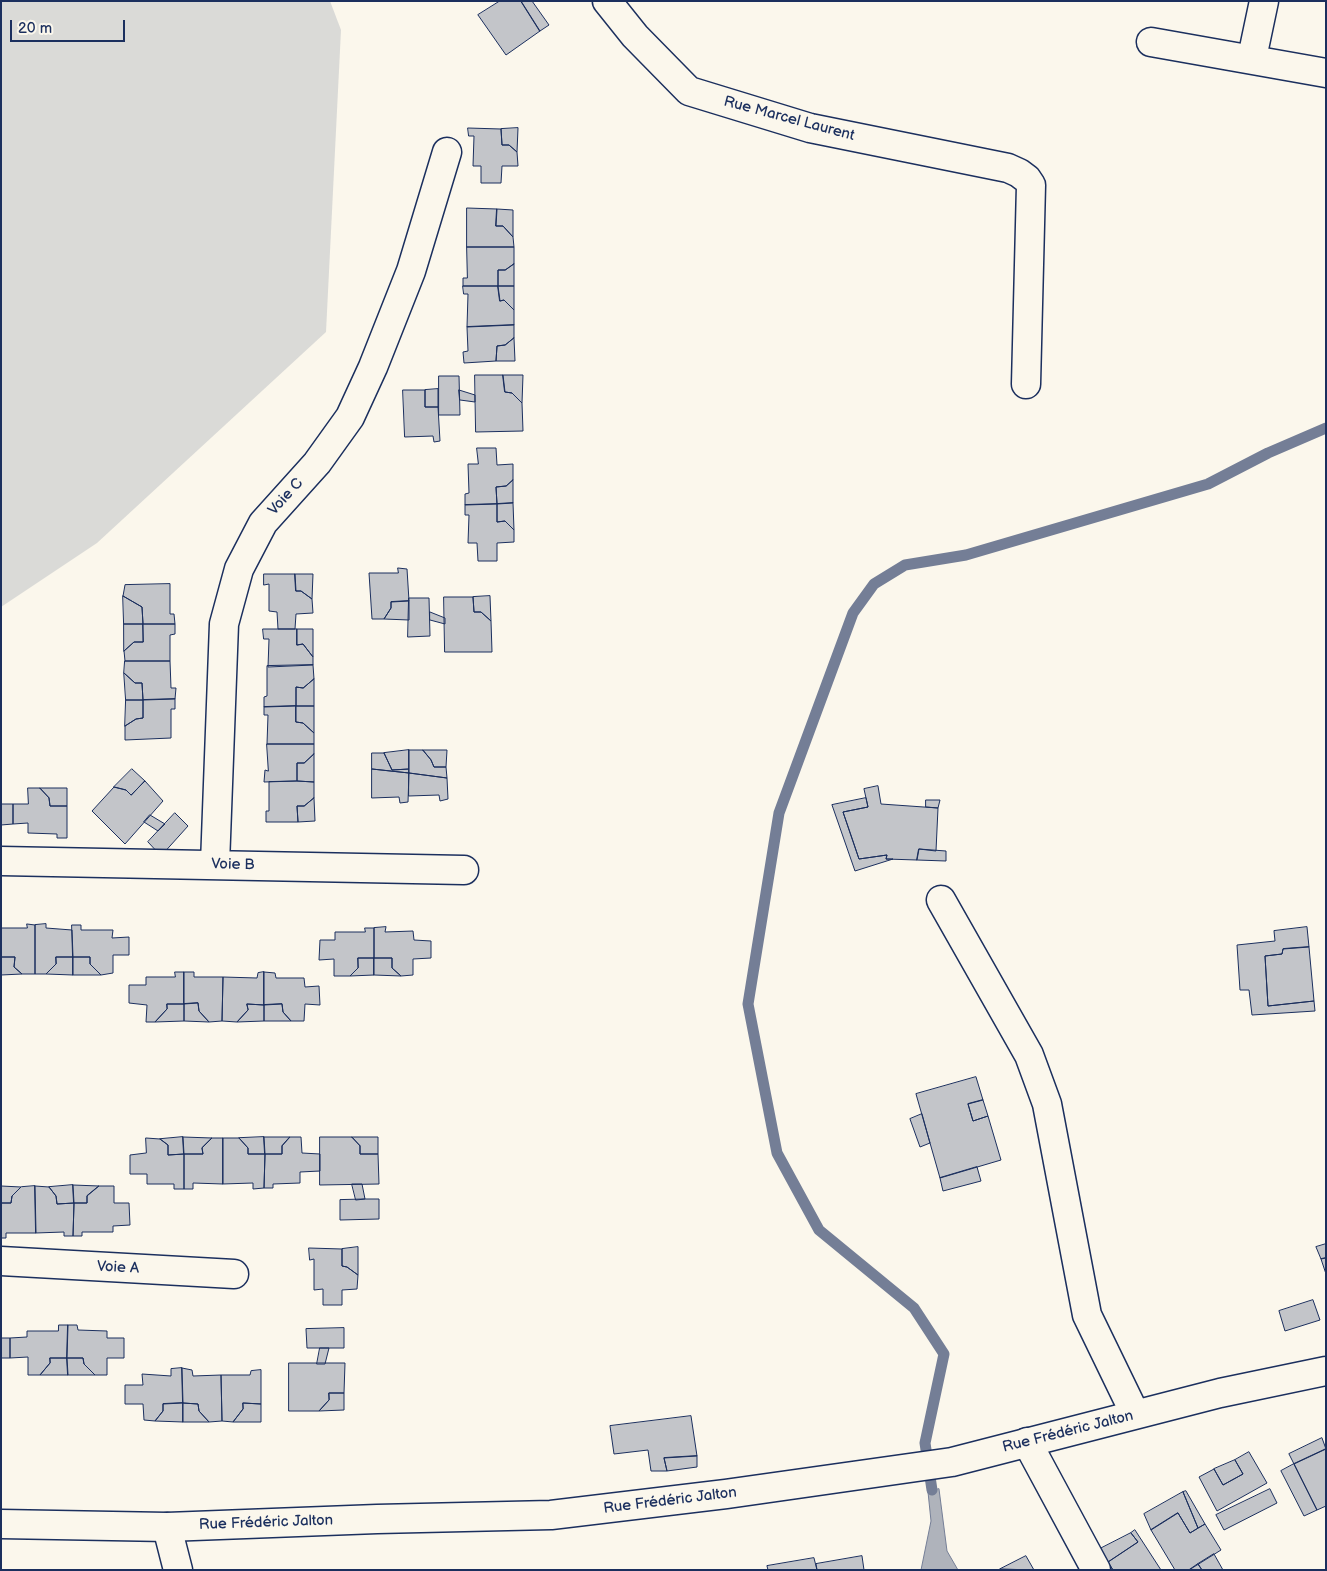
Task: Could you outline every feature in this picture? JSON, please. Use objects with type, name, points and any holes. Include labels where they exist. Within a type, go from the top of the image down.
[{"type":"street","name":"Rue Marcel Laurent","points":[[607,1],[635,36],[689,91],[810,128],[1008,168],[1023,176],[1031,186],[1026,384]]},
{"type":"street","points":[[1252,58],[1264,1]]},
{"type":"street","points":[[1151,42],[1252,58],[1326,73]]},
{"type":"street","name":"Voie C","points":[[215,864],[224,624],[239,569],[263,522],[317,463],[350,417],[373,367],[411,271],[447,152]]},
{"type":"street","name":"Voie B","points":[[1,861],[464,870]]},
{"type":"street","points":[[942,900],[1029,1055],[1047,1104],[1087,1315],[1135,1414]]},
{"type":"street","name":"Voie A","points":[[1,1261],[234,1274]]},
{"type":"street","name":"Rue Frédéric Jalton","points":[[1,1524],[167,1527],[377,1518],[551,1515],[884,1473],[952,1462],[1220,1393],[1326,1371]]},
{"type":"street","points":[[1027,1442],[1096,1570]]},
{"type":"street","points":[[167,1527],[178,1570]]},
{"type":"shaded area","points":[[1,1],[330,1],[341,30],[326,332],[97,543],[1,607]]},
{"type":"shaded area","points":[[939,1489],[947,1551],[958,1570],[921,1570],[931,1521],[928,1492]]},
{"type":"building","points":[[500,1],[521,1],[540,31],[506,55],[478,15]]},
{"type":"building","points":[[521,1],[532,1],[549,25],[540,31]]},
{"type":"building","points":[[468,128],[501,129],[502,145],[509,145],[517,152],[518,166],[502,166],[501,183],[481,183],[481,166],[473,166],[474,136],[469,136]]},
{"type":"building","points":[[518,128],[517,152],[509,145],[502,145],[501,129]]},
{"type":"building","points":[[467,208],[497,209],[496,226],[503,226],[513,237],[514,247],[467,247]]},
{"type":"building","points":[[497,209],[513,210],[513,237],[503,226],[496,226]]},
{"type":"building","points":[[467,247],[514,247],[514,264],[505,270],[498,270],[498,286],[463,286],[463,278],[467,278]]},
{"type":"building","points":[[514,264],[514,286],[498,286],[498,270],[505,270]]},
{"type":"building","points":[[463,286],[498,286],[500,301],[504,300],[514,310],[514,325],[467,327],[468,294],[464,294]]},
{"type":"building","points":[[498,286],[514,286],[514,310],[504,300],[500,301]]},
{"type":"building","points":[[514,325],[514,338],[505,345],[497,346],[496,361],[464,363],[463,352],[468,351],[467,327]]},
{"type":"building","points":[[514,338],[515,361],[496,361],[497,346],[505,345]]},
{"type":"building","points":[[475,375],[503,375],[505,392],[512,393],[522,403],[523,431],[476,432]]},
{"type":"building","points":[[503,375],[523,375],[522,403],[512,393],[505,392]]},
{"type":"building","points":[[439,376],[459,376],[460,415],[439,415]]},
{"type":"building","points":[[438,389],[438,407],[425,407],[425,390]]},
{"type":"building","points":[[403,390],[425,390],[425,407],[438,407],[440,441],[434,442],[433,436],[405,437]]},
{"type":"building","points":[[459,390],[475,395],[475,402],[460,400]]},
{"type":"building","points":[[477,448],[496,448],[497,465],[513,464],[513,480],[506,486],[496,487],[497,504],[465,505],[465,494],[469,493],[468,464],[478,464]]},
{"type":"building","points":[[513,480],[513,503],[497,504],[496,487],[506,486]]},
{"type":"building","points":[[513,503],[514,530],[505,521],[497,522],[497,504]]},
{"type":"building","points":[[497,504],[497,522],[505,521],[514,530],[514,542],[497,543],[497,561],[478,561],[477,543],[468,543],[469,515],[465,515],[465,505]]},
{"type":"building","points":[[398,568],[407,569],[409,601],[391,602],[391,608],[384,619],[372,619],[369,573],[398,573]]},
{"type":"building","points":[[264,574],[295,574],[296,591],[301,591],[312,599],[313,613],[296,614],[295,629],[278,629],[277,612],[269,611],[269,584],[264,585]]},
{"type":"building","points":[[295,574],[313,574],[312,599],[301,591],[296,591]]},
{"type":"building","points":[[170,584],[170,614],[174,614],[175,624],[143,624],[142,607],[123,596],[125,585]]},
{"type":"building","points":[[123,596],[142,607],[143,624],[124,624]]},
{"type":"building","points":[[490,596],[491,621],[481,612],[474,612],[473,597]]},
{"type":"building","points":[[444,597],[473,597],[474,612],[481,612],[491,621],[492,652],[445,652]]},
{"type":"building","points":[[409,598],[429,598],[430,636],[408,637]]},
{"type":"building","points":[[409,601],[409,620],[384,619],[391,608],[391,602]]},
{"type":"building","points":[[430,612],[445,618],[445,624],[430,620]]},
{"type":"building","points":[[124,624],[143,624],[143,642],[134,642],[124,651]]},
{"type":"building","points":[[143,624],[175,624],[175,634],[170,635],[170,661],[125,661],[124,651],[134,642],[143,642]]},
{"type":"building","points":[[263,629],[297,629],[297,645],[303,644],[313,657],[313,665],[268,667],[269,639],[264,639]]},
{"type":"building","points":[[297,629],[313,629],[313,657],[303,644],[297,645]]},
{"type":"building","points":[[125,661],[170,661],[171,688],[176,688],[175,699],[143,700],[142,683],[135,683],[124,673]]},
{"type":"building","points":[[313,665],[314,679],[303,688],[296,687],[296,706],[264,707],[264,697],[267,696],[267,666]]},
{"type":"building","points":[[124,673],[135,683],[142,683],[143,700],[126,700]]},
{"type":"building","points":[[314,679],[314,706],[296,706],[296,687],[303,688]]},
{"type":"building","points":[[175,699],[175,709],[171,709],[171,738],[125,740],[125,726],[136,719],[143,718],[143,700]]},
{"type":"building","points":[[126,700],[143,700],[143,718],[136,719],[125,726]]},
{"type":"building","points":[[296,706],[296,722],[303,723],[314,733],[314,744],[267,744],[268,715],[264,715],[264,707]]},
{"type":"building","points":[[296,706],[314,706],[314,733],[303,723],[296,722]]},
{"type":"building","points":[[267,744],[314,744],[314,754],[304,763],[297,763],[297,781],[264,782],[265,770],[268,771]]},
{"type":"building","points":[[409,750],[423,750],[434,767],[446,767],[447,778],[409,773]]},
{"type":"building","points":[[409,750],[409,769],[392,770],[384,753]]},
{"type":"building","points":[[423,750],[447,750],[446,767],[434,767]]},
{"type":"building","points":[[372,753],[384,753],[392,770],[409,769],[409,773],[372,769]]},
{"type":"building","points":[[314,754],[314,782],[297,781],[297,763],[304,763]]},
{"type":"building","points":[[132,769],[145,781],[131,795],[126,790],[114,787]]},
{"type":"building","points":[[372,769],[409,773],[408,802],[400,803],[399,797],[372,798]]},
{"type":"building","points":[[409,773],[447,778],[448,799],[440,801],[439,795],[409,796]]},
{"type":"building","points":[[145,781],[163,801],[125,844],[92,811],[114,787],[126,790],[131,795]]},
{"type":"building","points":[[269,782],[314,782],[314,798],[304,806],[297,806],[298,822],[266,822],[266,811],[269,811]]},
{"type":"building","points":[[878,786],[881,804],[938,808],[936,851],[919,849],[917,860],[886,859],[887,855],[859,859],[843,812],[868,807],[864,789]]},
{"type":"building","points":[[28,788],[40,788],[49,798],[50,806],[67,806],[67,838],[57,838],[57,834],[28,833],[28,823],[13,824],[13,804],[28,804]]},
{"type":"building","points":[[40,788],[67,788],[67,806],[50,806],[49,798]]},
{"type":"building","points":[[314,798],[315,821],[298,822],[297,806],[304,806]]},
{"type":"building","points":[[866,798],[868,807],[843,812],[859,859],[887,855],[886,859],[893,859],[855,871],[832,805]]},
{"type":"building","points":[[926,800],[940,800],[938,808],[926,807]]},
{"type":"building","points":[[1,804],[13,804],[13,824],[1,825]]},
{"type":"building","points":[[175,813],[188,826],[161,856],[148,842]]},
{"type":"building","points":[[150,815],[165,824],[158,831],[144,822]]},
{"type":"building","points":[[919,849],[946,851],[946,861],[917,860]]},
{"type":"building","points":[[27,924],[35,925],[35,974],[22,974],[14,967],[15,957],[1,957],[1,928],[27,928]]},
{"type":"building","points":[[46,924],[46,928],[72,930],[73,957],[56,957],[56,964],[46,974],[35,974],[35,925]]},
{"type":"building","points":[[72,925],[81,925],[81,930],[113,930],[112,938],[129,937],[129,955],[113,955],[113,973],[101,975],[90,964],[90,957],[73,957]]},
{"type":"building","points":[[386,927],[385,932],[413,931],[414,940],[431,941],[431,958],[413,959],[413,975],[401,976],[392,968],[392,958],[374,958],[374,928]]},
{"type":"building","points":[[1307,927],[1309,947],[1283,949],[1282,954],[1265,956],[1268,1006],[1314,1001],[1315,1011],[1252,1015],[1249,990],[1240,990],[1237,945],[1275,941],[1274,931]]},
{"type":"building","points":[[365,928],[374,928],[374,958],[358,958],[358,968],[350,976],[334,976],[334,959],[319,960],[320,940],[335,940],[335,932],[365,932]]},
{"type":"building","points":[[1309,947],[1314,1001],[1268,1006],[1265,956],[1282,954],[1283,949]]},
{"type":"building","points":[[1,957],[15,957],[14,967],[22,974],[1,975]]},
{"type":"building","points":[[56,957],[73,957],[73,975],[46,974],[56,964]]},
{"type":"building","points":[[73,957],[90,957],[90,964],[101,975],[73,975]]},
{"type":"building","points":[[358,958],[374,958],[374,975],[350,976],[358,968]]},
{"type":"building","points":[[374,958],[392,958],[392,968],[401,976],[374,975]]},
{"type":"building","points":[[175,972],[184,972],[184,1004],[167,1004],[167,1009],[155,1022],[146,1022],[147,1005],[129,1003],[129,985],[146,985],[146,977],[175,977]]},
{"type":"building","points":[[184,972],[194,972],[194,977],[223,977],[222,1021],[209,1022],[199,1011],[198,1003],[184,1004]]},
{"type":"building","points":[[264,972],[264,1005],[247,1004],[248,1010],[237,1022],[222,1021],[223,977],[257,978],[258,973]]},
{"type":"building","points":[[264,972],[275,973],[276,978],[304,978],[305,987],[319,986],[320,1005],[305,1004],[304,1021],[291,1021],[283,1012],[282,1004],[264,1005]]},
{"type":"building","points":[[198,1003],[199,1011],[209,1022],[184,1021],[184,1004]]},
{"type":"building","points":[[167,1004],[184,1004],[184,1021],[155,1022],[167,1009]]},
{"type":"building","points":[[247,1004],[264,1005],[264,1021],[237,1022],[248,1010]]},
{"type":"building","points":[[282,1004],[283,1012],[291,1021],[264,1021],[264,1005]]},
{"type":"building","points":[[976,1077],[983,1100],[968,1104],[973,1121],[988,1116],[1001,1160],[940,1178],[916,1094]]},
{"type":"building","points":[[983,1100],[988,1116],[973,1121],[968,1104]]},
{"type":"building","points":[[922,1114],[930,1143],[920,1147],[910,1119]]},
{"type":"building","points":[[183,1137],[212,1138],[202,1148],[203,1154],[184,1154]]},
{"type":"building","points":[[183,1137],[184,1154],[168,1155],[168,1145],[160,1139]]},
{"type":"building","points":[[264,1137],[290,1137],[282,1146],[282,1154],[265,1154]]},
{"type":"building","points":[[264,1137],[265,1154],[248,1154],[248,1148],[239,1138]]},
{"type":"building","points":[[290,1137],[301,1137],[302,1153],[320,1154],[320,1171],[300,1172],[300,1183],[273,1184],[273,1188],[264,1188],[265,1154],[282,1154],[282,1146]]},
{"type":"building","points":[[320,1137],[352,1137],[360,1146],[360,1154],[378,1154],[379,1184],[320,1185]]},
{"type":"building","points":[[352,1137],[378,1137],[378,1154],[360,1154],[360,1146]]},
{"type":"building","points":[[146,1138],[160,1139],[168,1145],[168,1155],[184,1154],[184,1189],[174,1189],[174,1184],[147,1184],[147,1174],[130,1174],[130,1155],[146,1153]]},
{"type":"building","points":[[212,1138],[223,1138],[223,1184],[193,1183],[193,1189],[184,1189],[184,1154],[203,1154],[202,1148]]},
{"type":"building","points":[[223,1138],[239,1138],[248,1148],[248,1154],[265,1154],[264,1188],[253,1189],[253,1183],[223,1184]]},
{"type":"building","points":[[977,1167],[981,1181],[943,1191],[940,1178]]},
{"type":"building","points":[[352,1184],[362,1184],[365,1199],[356,1200]]},
{"type":"building","points":[[73,1185],[99,1186],[87,1196],[87,1203],[74,1203]]},
{"type":"building","points":[[73,1185],[74,1203],[57,1204],[56,1196],[49,1187]]},
{"type":"building","points":[[1,1186],[21,1187],[12,1196],[11,1203],[1,1203]]},
{"type":"building","points":[[35,1186],[36,1233],[6,1233],[6,1238],[1,1238],[1,1203],[11,1203],[12,1196],[21,1187]]},
{"type":"building","points":[[35,1186],[49,1187],[56,1196],[57,1204],[74,1203],[73,1236],[64,1236],[64,1232],[36,1233]]},
{"type":"building","points":[[99,1186],[114,1186],[114,1203],[129,1203],[130,1225],[113,1226],[113,1232],[82,1232],[82,1236],[73,1236],[74,1203],[87,1203],[87,1196]]},
{"type":"building","points":[[379,1199],[379,1219],[340,1220],[340,1200]]},
{"type":"building","points":[[1326,1244],[1326,1258],[1321,1259],[1316,1247]]},
{"type":"building","points":[[358,1247],[358,1275],[347,1267],[342,1266],[342,1249]]},
{"type":"building","points":[[309,1248],[342,1249],[342,1266],[347,1267],[358,1275],[357,1289],[342,1290],[342,1305],[323,1305],[323,1289],[314,1290],[314,1259],[310,1260]]},
{"type":"building","points":[[1326,1258],[1326,1274],[1321,1259]]},
{"type":"building","points":[[1313,1300],[1320,1320],[1285,1331],[1279,1311]]},
{"type":"building","points":[[59,1325],[68,1325],[67,1358],[50,1358],[50,1363],[40,1375],[28,1375],[28,1357],[10,1358],[10,1338],[27,1337],[27,1331],[58,1331]]},
{"type":"building","points":[[68,1325],[77,1325],[78,1330],[107,1331],[107,1338],[124,1338],[124,1358],[107,1358],[107,1375],[95,1375],[84,1364],[83,1358],[67,1358]]},
{"type":"building","points":[[344,1328],[344,1348],[307,1348],[306,1329]]},
{"type":"building","points":[[1,1338],[10,1338],[10,1358],[1,1358]]},
{"type":"building","points":[[320,1348],[329,1348],[325,1364],[317,1364]]},
{"type":"building","points":[[50,1358],[67,1358],[68,1375],[40,1375],[50,1363]]},
{"type":"building","points":[[67,1358],[83,1358],[84,1364],[95,1375],[68,1375]]},
{"type":"building","points":[[289,1363],[345,1363],[344,1393],[329,1393],[329,1400],[319,1411],[289,1411]]},
{"type":"building","points":[[182,1368],[192,1370],[193,1376],[221,1375],[222,1421],[209,1422],[199,1411],[198,1404],[183,1403]]},
{"type":"building","points":[[182,1368],[183,1403],[163,1404],[163,1411],[155,1421],[144,1420],[143,1404],[125,1404],[125,1385],[143,1385],[142,1374],[171,1376],[171,1369]]},
{"type":"building","points":[[261,1370],[261,1404],[243,1403],[243,1409],[233,1422],[222,1421],[221,1375],[250,1375],[251,1371]]},
{"type":"building","points":[[329,1393],[344,1393],[344,1410],[319,1411],[329,1400]]},
{"type":"building","points":[[183,1403],[198,1404],[199,1411],[209,1422],[183,1422]]},
{"type":"building","points":[[183,1403],[183,1422],[155,1421],[163,1411],[163,1404]]},
{"type":"building","points":[[243,1403],[261,1404],[261,1422],[233,1422],[243,1409]]},
{"type":"building","points":[[691,1416],[697,1456],[664,1458],[667,1471],[651,1471],[648,1450],[614,1454],[610,1426]]},
{"type":"building","points":[[1322,1438],[1326,1449],[1294,1464],[1289,1454]]},
{"type":"building","points":[[1326,1449],[1326,1506],[1317,1510],[1294,1464]]},
{"type":"building","points":[[1249,1452],[1267,1483],[1217,1511],[1199,1477],[1214,1469],[1223,1485],[1243,1474],[1235,1460]]},
{"type":"building","points":[[697,1456],[697,1467],[667,1471],[664,1458]]},
{"type":"building","points":[[1235,1460],[1243,1474],[1223,1485],[1214,1469]]},
{"type":"building","points":[[1294,1464],[1317,1510],[1304,1516],[1281,1471]]},
{"type":"building","points":[[1270,1489],[1277,1503],[1224,1530],[1216,1515]]},
{"type":"building","points":[[1186,1491],[1205,1524],[1198,1528],[1183,1492]]},
{"type":"building","points":[[1183,1492],[1198,1528],[1190,1533],[1178,1513],[1151,1530],[1144,1514]]},
{"type":"building","points":[[1178,1513],[1190,1533],[1205,1524],[1221,1550],[1189,1570],[1175,1570],[1151,1530]]},
{"type":"building","points":[[1135,1530],[1161,1570],[1113,1570],[1108,1562],[1138,1542],[1131,1533]]},
{"type":"building","points":[[1131,1533],[1138,1542],[1108,1562],[1113,1570],[1098,1570],[1090,1554]]},
{"type":"building","points":[[1214,1554],[1223,1570],[1202,1570],[1198,1564]]},
{"type":"building","points":[[862,1556],[864,1570],[817,1570],[816,1564]]},
{"type":"building","points":[[1026,1556],[1034,1570],[1000,1569]]},
{"type":"building","points":[[814,1558],[817,1570],[768,1570],[767,1566]]},
{"type":"building","points":[[1198,1564],[1202,1570],[1189,1570]]},
{"type":"waterway","points":[[932,1490],[925,1443],[944,1354],[914,1308],[819,1230],[777,1153],[748,1004],[779,813],[853,613],[874,584],[905,565],[966,555],[1208,484],[1268,453],[1326,428]]}]
